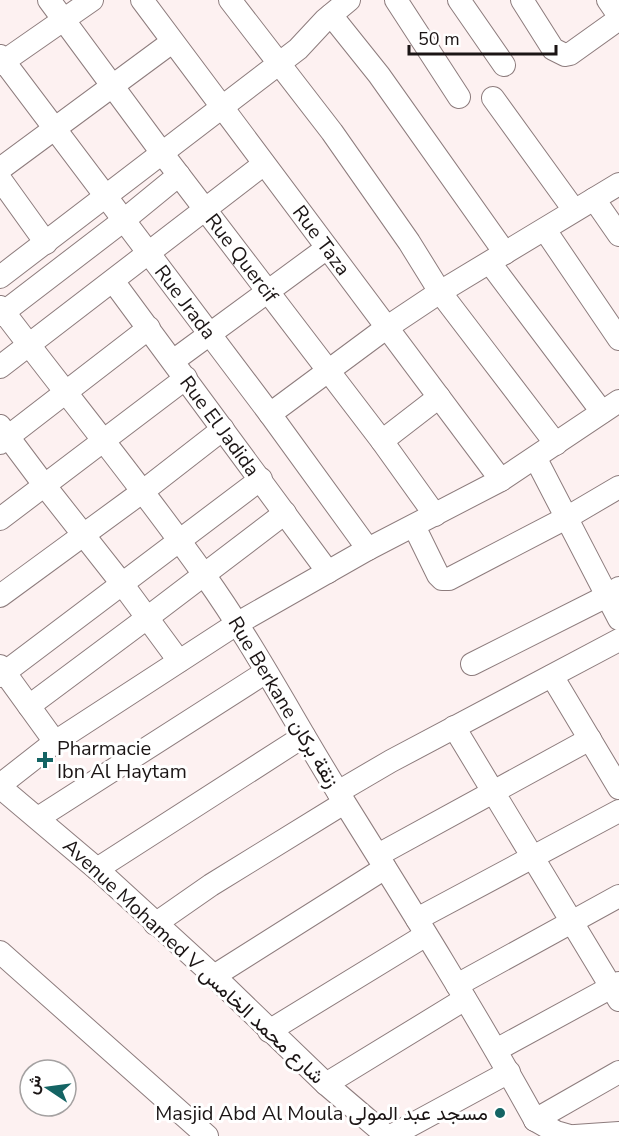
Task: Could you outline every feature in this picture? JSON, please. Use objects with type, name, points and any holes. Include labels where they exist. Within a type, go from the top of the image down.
[{"type":"street","name":"Rue Quercif","points":[[49,0],[205,210],[382,441],[435,515]]},
{"type":"street","points":[[1,61],[92,0]]},
{"type":"street","name":"Rue Taza","points":[[142,0],[501,480]]},
{"type":"street","points":[[230,0],[309,101],[368,183],[440,292],[556,444]]},
{"type":"street","points":[[0,277],[279,64],[308,40],[331,15],[349,0]]},
{"type":"street","points":[[396,0],[459,97]]},
{"type":"street","points":[[459,0],[504,65]]},
{"type":"street","points":[[522,0],[553,49],[565,55],[570,54],[619,18],[608,0]]},
{"type":"street","points":[[0,786],[55,742],[238,623],[368,549],[501,480],[536,459],[611,407],[497,258],[379,75],[331,15]]},
{"type":"street","points":[[0,169],[172,42]]},
{"type":"street","name":"Rue Jrada","points":[[1,61],[107,197],[368,549]]},
{"type":"street","points":[[493,98],[584,205],[619,235]]},
{"type":"street","points":[[0,367],[264,164]]},
{"type":"street","points":[[1,311],[124,220],[179,175]]},
{"type":"street","points":[[0,179],[46,243]]},
{"type":"street","points":[[270,414],[386,328],[440,292],[619,184]]},
{"type":"street","points":[[545,230],[619,339]]},
{"type":"street","points":[[0,519],[104,441],[180,369],[209,334],[327,248]]},
{"type":"street","name":"Rue El Jadida","points":[[113,281],[328,572]]},
{"type":"street","name":"Rue Berkane زنقة بركان","points":[[1,311],[67,392],[204,574],[238,623],[304,736],[496,1050],[535,1120]]},
{"type":"street","points":[[149,328],[67,392],[3,435],[123,585],[179,661]]},
{"type":"street","points":[[382,441],[439,397]]},
{"type":"street","points":[[0,596],[224,429]]},
{"type":"street","points":[[536,459],[613,592],[619,619]]},
{"type":"street","points":[[55,742],[2,672],[123,585],[261,479]]},
{"type":"street","points":[[414,526],[438,575],[446,580],[568,517],[619,487]]},
{"type":"street","points":[[29,706],[285,513]]},
{"type":"street","points":[[472,664],[613,592]]},
{"type":"street","points":[[155,924],[341,797],[454,727],[619,640]]},
{"type":"street","points":[[38,818],[266,672]]},
{"type":"street","points":[[552,676],[619,788]]},
{"type":"street","points":[[454,727],[616,990],[496,1050]]},
{"type":"street","points":[[97,869],[304,736]]},
{"type":"street","points":[[214,976],[382,861],[494,791],[590,739]]},
{"type":"street","name":"Avenue Mohamed V شارع محمد الخامس","points":[[0,786],[97,869],[214,976],[326,1084],[389,1136]]},
{"type":"street","points":[[269,1031],[421,927],[533,856],[619,811]]},
{"type":"street","points":[[326,1084],[461,992],[619,896]]},
{"type":"street","points":[[0,951],[207,1136]]},
{"type":"street","points":[[389,1136],[509,1072]]},
{"type":"street","points":[[535,1120],[619,1072]]},
{"type":"street","points":[[535,1120],[556,1132],[570,1136]]},
{"type":"street","points":[[574,1136],[619,1133]]},
{"type":"place","name":"Pharmacie Ibn Al Haytam","points":[[45,760]]},
{"type":"place","name":"Masjid Abd Al Moula مسجد عبد المولى","points":[[500,1113]]}]
